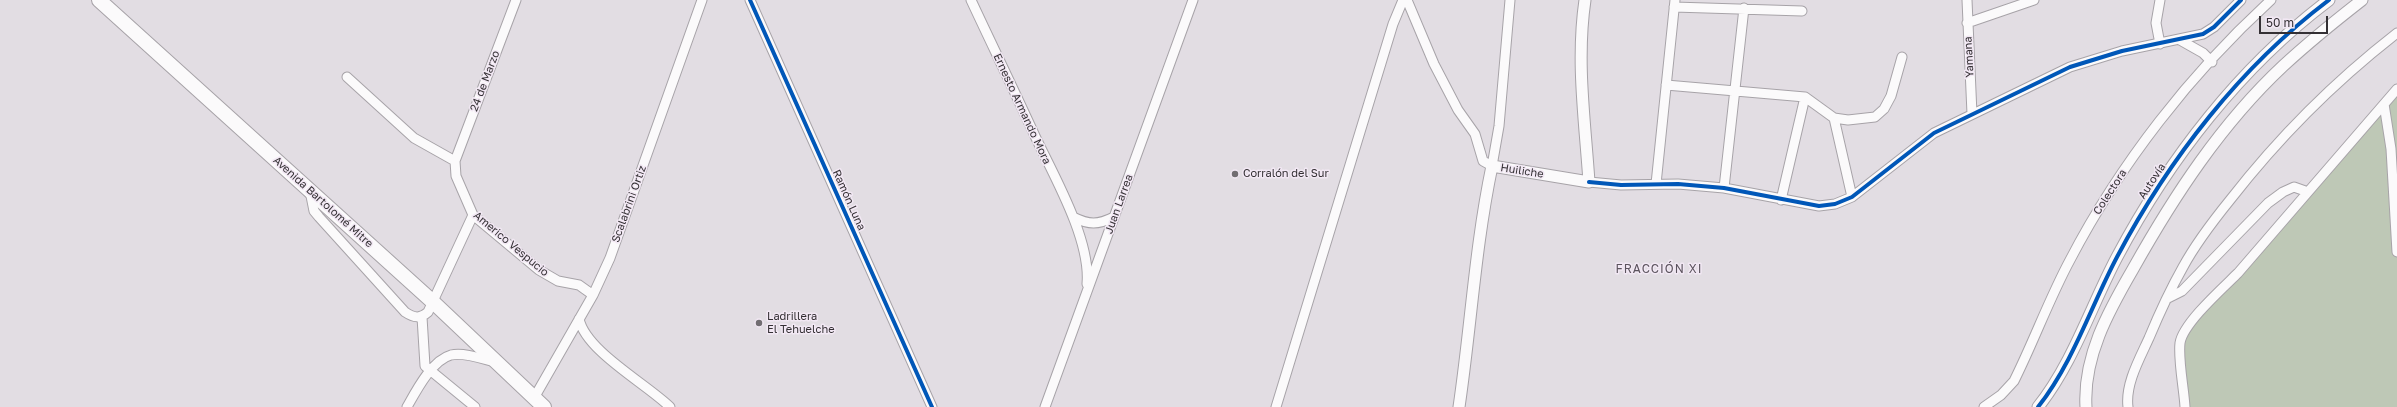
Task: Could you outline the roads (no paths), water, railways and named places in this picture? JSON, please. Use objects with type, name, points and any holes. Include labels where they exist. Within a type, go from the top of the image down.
[{"type":"main road","name":"Avenida Bartolomé Mitre","points":[[99,0],[433,302],[539,402]]},
{"type":"street","name":"24 de Marzo","points":[[455,161],[516,0]]},
{"type":"street","name":"Scalabrini Ortiz","points":[[539,402],[610,258],[702,0]]},
{"type":"street","name":"Ramón Luna","points":[[750,0],[932,407]]},
{"type":"street","name":"Ernesto Armando Mora","points":[[971,0],[1073,217],[1088,273],[1086,295]]},
{"type":"street","points":[[1276,407],[1393,24],[1403,0]]},
{"type":"street","points":[[1407,0],[1434,64],[1458,110],[1475,134],[1483,161],[1492,166],[1499,126],[1510,0]]},
{"type":"street","points":[[1585,0],[1580,63],[1582,111],[1589,182],[1621,185],[1656,184],[1724,188],[1819,206],[1835,204],[1852,197],[1922,140],[1972,114],[2070,67],[2122,51],[2204,34],[2214,27],[2241,0]]},
{"type":"street","name":"Yamana","points":[[1967,0],[1972,114]]},
{"type":"street","points":[[1967,23],[2034,0]]},
{"type":"street","points":[[2160,0],[2156,23],[2160,44]]},
{"type":"street","name":"Colectora","points":[[1984,407],[2001,395],[2014,381],[2070,260],[2090,222],[2127,166],[2212,62],[2271,0]]},
{"type":"street","name":"Autovía","points":[[2038,407],[2070,354],[2100,290],[2136,224],[2164,179],[2195,135],[2252,69],[2329,0]]},
{"type":"street","points":[[2086,407],[2085,394],[2091,353],[2123,286],[2171,204],[2209,151],[2254,97],[2283,67],[2362,0]]},
{"type":"street","name":"Juan Larrea","points":[[1045,407],[1191,3]]},
{"type":"street","points":[[1656,184],[1675,3],[1802,11]]},
{"type":"street","points":[[1724,188],[1736,93],[1744,8]]},
{"type":"street","points":[[2128,407],[2129,387],[2145,347],[2183,267],[2198,244],[2261,161],[2323,94],[2361,60],[2397,33]]},
{"type":"street","points":[[2180,40],[2203,53],[2212,62]]},
{"type":"street","points":[[1666,85],[1736,93],[1805,97],[1834,118],[1848,120],[1875,117],[1884,109],[1891,96],[1902,57]]},
{"type":"street","points":[[347,77],[414,138],[455,161]]},
{"type":"street","points":[[2185,407],[2180,343],[2194,319],[2238,273],[2397,89]]},
{"type":"street","points":[[1781,200],[1805,97]]},
{"type":"street","points":[[2384,104],[2391,149],[2397,252]]},
{"type":"street","points":[[1834,118],[1852,197]]},
{"type":"street","name":"Americo Vespucio","points":[[455,161],[456,176],[473,215],[539,270],[558,281],[579,285],[593,295]]},
{"type":"street","name":"Huiliche","points":[[1459,407],[1467,355],[1480,222],[1492,166],[1589,182]]},
{"type":"street","points":[[2168,298],[2182,291],[2273,199],[2294,187],[2308,192]]},
{"type":"street","points":[[310,191],[314,211],[319,218],[405,312],[413,317],[422,317],[428,312],[473,215]]},
{"type":"street","points":[[1073,217],[1085,223],[1100,224],[1114,217]]},
{"type":"street","points":[[422,317],[423,359],[425,366],[475,407]]},
{"type":"street","points":[[579,319],[581,327],[599,350],[670,407]]},
{"type":"street","points":[[407,407],[431,371],[442,360],[452,355],[496,362]]},
{"type":"place","name":"Corralón del Sur","points":[[1235,174]]},
{"type":"place","name":"Ladrillera El Tehuelche","points":[[759,323]]},
{"type":"district","name":"FRACCIÓN XI","points":[[1659,269]]}]
